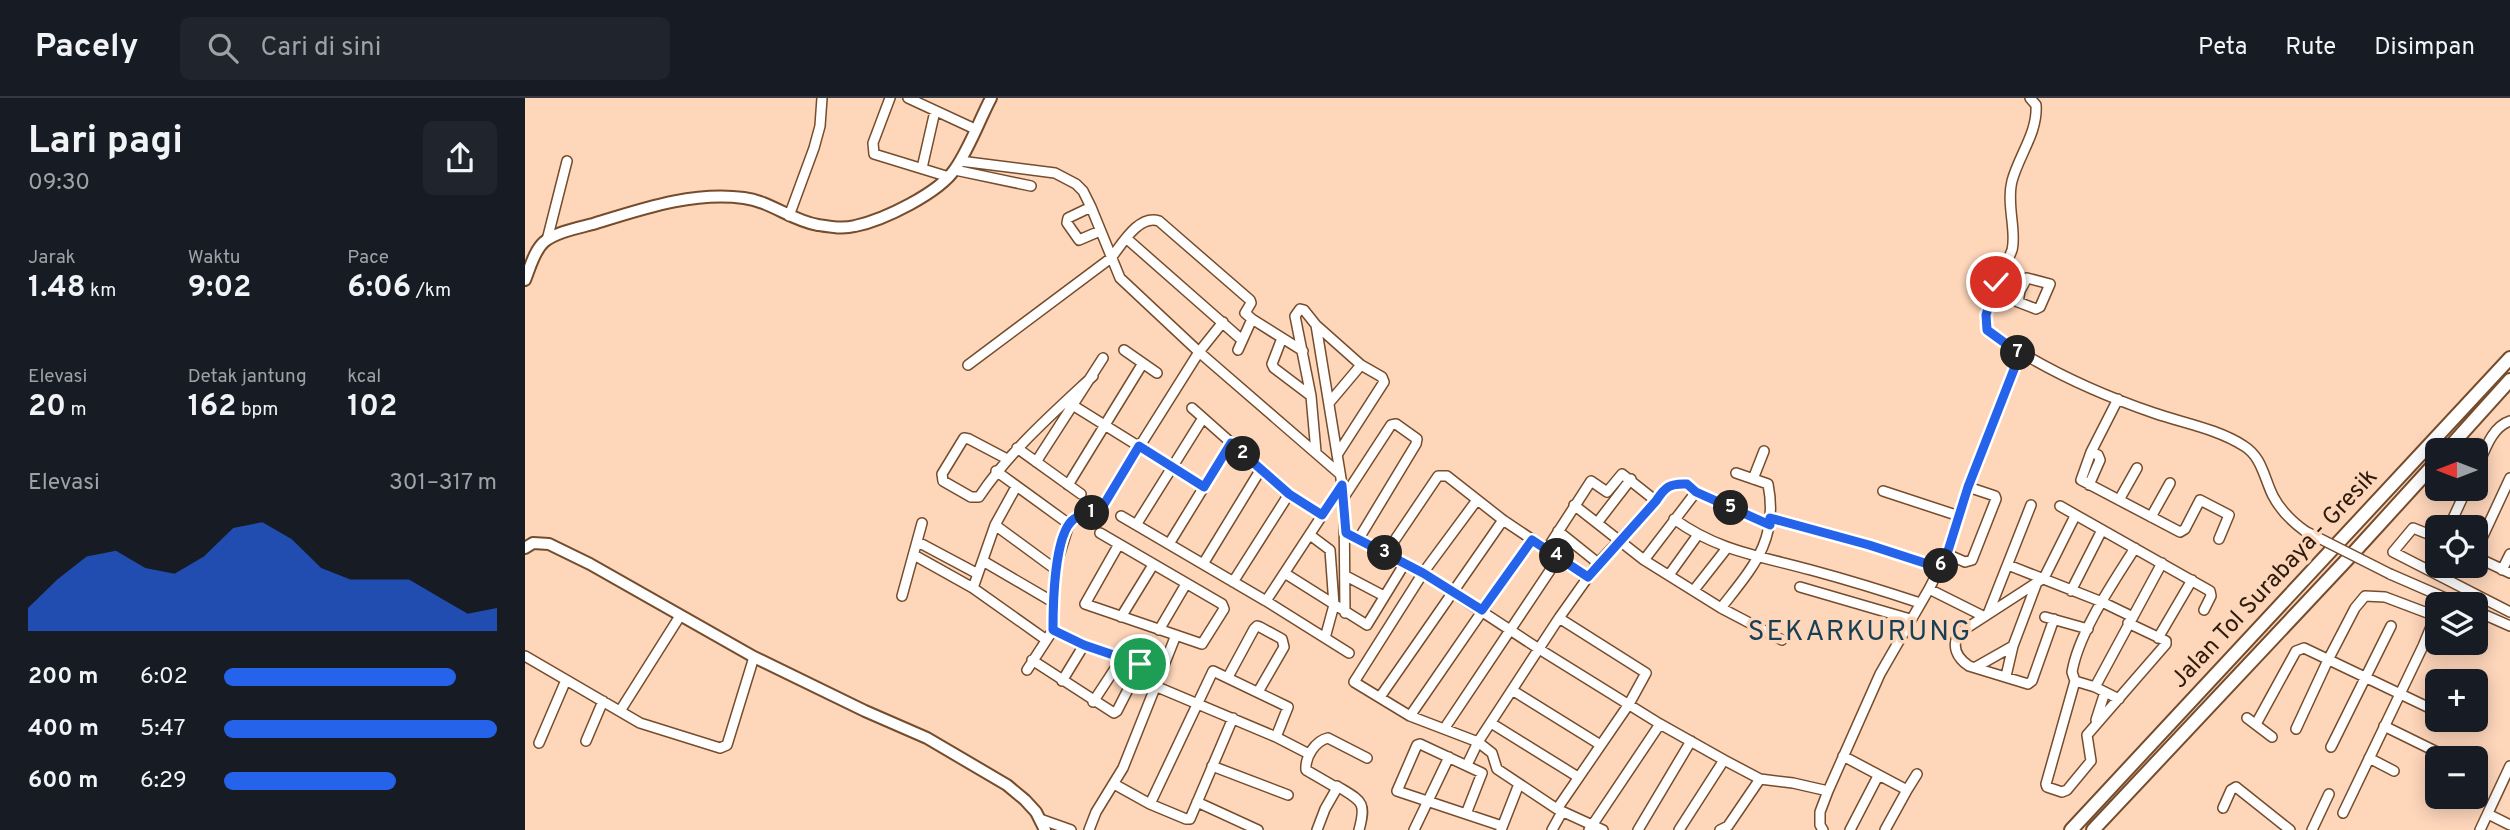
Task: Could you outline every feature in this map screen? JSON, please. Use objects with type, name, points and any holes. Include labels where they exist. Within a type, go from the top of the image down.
[{"type":"highway","name":"Jalan Tol Surabaya - Gresik","points":[[2071,830],[2510,358]]},
{"type":"highway","points":[[2458,438],[2510,380]]},
{"type":"highway","name":"Jalan Tol Surabaya - Gresik","points":[[2093,830],[2425,474]]},
{"type":"main road","points":[[525,280],[541,246],[547,240],[648,207],[699,197],[745,198],[816,225],[838,228],[876,219],[916,200],[955,169],[991,98]]},
{"type":"main road","points":[[528,542],[549,544],[754,657],[927,738],[1007,785],[1025,800],[1042,825]]},
{"type":"street","points":[[789,216],[814,148],[820,126],[822,98]]},
{"type":"street","points":[[890,98],[873,143],[874,154],[922,168],[1055,173],[1076,184],[1091,206],[1120,278],[1199,352],[1340,474]]},
{"type":"street","points":[[908,98],[975,129]]},
{"type":"street","points":[[2030,98],[2036,105],[2036,119],[2012,181],[2009,203],[2013,248],[1996,282],[1986,315],[1987,330],[2020,354],[2118,399],[2244,445],[2260,462],[2281,509],[2290,520],[2305,531],[2431,592]]},
{"type":"street","points":[[922,168],[935,111]]},
{"type":"street","points":[[547,240],[567,161]]},
{"type":"street","points":[[955,169],[1031,186]]},
{"type":"street","points":[[1091,206],[1068,218],[1067,223],[1079,240],[1100,231]]},
{"type":"street","points":[[968,365],[1111,258],[1126,238],[1145,220],[1152,218],[1159,221],[1250,300],[1245,313],[1303,351]]},
{"type":"street","points":[[1126,238],[1243,340]]},
{"type":"street","points":[[1996,282],[2020,291]]},
{"type":"street","points":[[1316,452],[1311,396],[1295,316],[1297,311],[1304,310],[1316,325],[1361,365],[1382,377],[1384,382],[1337,455]]},
{"type":"street","points":[[1238,350],[1252,319]]},
{"type":"street","points":[[1027,670],[1053,630],[1055,569],[1069,524],[1084,513],[1100,511],[1199,352],[1223,322]]},
{"type":"street","points":[[1316,325],[1344,497],[1345,612]]},
{"type":"street","points":[[1283,338],[1272,363],[1274,368],[1311,396]]},
{"type":"street","points":[[1124,350],[1157,373]]},
{"type":"street","points":[[1823,830],[1821,812],[1828,792],[1880,674],[1947,554],[1968,487],[2020,354]]},
{"type":"street","points":[[1007,459],[964,438],[942,478],[946,484],[976,498],[1017,448],[1069,404],[1093,376],[1103,358]]},
{"type":"street","points":[[1068,485],[1143,363]]},
{"type":"street","points":[[1329,403],[1361,365]]},
{"type":"street","points":[[2118,399],[2091,452],[2098,455],[2100,460],[2089,485],[2183,532],[2200,500],[2229,515],[2219,539]]},
{"type":"street","points":[[1069,404],[1204,487]]},
{"type":"street","points":[[1036,462],[1069,404]]},
{"type":"street","points":[[1192,408],[1289,494],[1322,515]]},
{"type":"street","points":[[1136,524],[1203,418]]},
{"type":"street","points":[[2489,443],[2494,432],[2503,423],[2510,421]]},
{"type":"street","points":[[1344,497],[1391,425],[1396,424],[1417,439],[1358,540]]},
{"type":"street","points":[[1169,544],[1231,443]]},
{"type":"street","points":[[1017,448],[1081,494]]},
{"type":"street","points":[[1753,479],[1764,451]]},
{"type":"street","points":[[2119,500],[2137,468]]},
{"type":"street","points":[[1203,564],[1261,469]]},
{"type":"street","points":[[996,471],[1069,524]]},
{"type":"street","points":[[1721,608],[1760,558],[1770,522],[1768,484],[1736,473]]},
{"type":"street","points":[[1547,549],[1591,481],[1607,492],[1620,475],[1625,475],[1656,501]]},
{"type":"street","points":[[1386,553],[1437,477],[1447,476],[1503,520],[1588,577]]},
{"type":"street","points":[[2488,525],[2510,478]]},
{"type":"street","points":[[1597,523],[1631,479]]},
{"type":"street","points":[[2151,517],[2170,483]]},
{"type":"street","points":[[1467,765],[1478,742],[1588,577],[1656,501],[1665,487],[1672,484],[1687,484],[1696,492],[1770,522],[1869,545],[1940,568]]},
{"type":"street","points":[[1266,601],[1342,485]]},
{"type":"street","points":[[973,588],[995,525],[1016,487]]},
{"type":"street","points":[[1947,554],[1965,562],[1972,560],[1996,499],[1995,496],[1968,487]]},
{"type":"street","points":[[1883,491],[1959,516]]},
{"type":"street","points":[[1644,560],[1696,492]]},
{"type":"street","points":[[1233,582],[1289,494]]},
{"type":"street","points":[[1477,500],[1423,573],[1354,679],[1355,684],[1410,716],[1478,742],[1492,752],[1497,769],[1590,828],[1603,830]]},
{"type":"street","points":[[1574,505],[1644,560],[1721,608],[1782,640]]},
{"type":"street","points":[[1985,615],[2031,505]]},
{"type":"street","points":[[2060,506],[2211,593],[2204,610]]},
{"type":"street","points":[[1121,516],[1349,653]]},
{"type":"street","points":[[2075,516],[2044,578],[1959,633],[1954,648],[1963,662],[2030,682],[2050,618],[2088,629]]},
{"type":"street","points":[[1674,519],[1697,536],[1727,548],[1855,581],[1920,603]]},
{"type":"street","points":[[1380,698],[1503,520]]},
{"type":"street","points":[[902,596],[922,523]]},
{"type":"street","points":[[995,525],[1055,569]]},
{"type":"street","points":[[2425,533],[2413,528],[2393,552],[2425,568]]},
{"type":"street","points":[[2071,591],[2102,530]]},
{"type":"street","points":[[1558,531],[1598,564]]},
{"type":"street","points":[[1100,533],[1119,544],[1153,565],[1222,604],[1224,609],[1202,644],[1085,604],[1119,544]]},
{"type":"street","points":[[1346,533],[1423,573],[1539,649],[1724,760],[1760,779],[1793,783],[1828,792]]},
{"type":"street","points":[[1310,535],[1330,548],[1334,605],[1325,638]]},
{"type":"street","points":[[1669,575],[1697,536]]},
{"type":"street","points":[[1410,716],[1532,540]]},
{"type":"street","points":[[918,542],[978,574]]},
{"type":"street","points":[[1695,590],[1727,548]]},
{"type":"street","points":[[2008,565],[2102,602],[2165,641],[2086,737],[2091,761],[2064,791],[2047,787],[2046,784],[2075,681],[2073,667],[2102,602],[2135,548]]},
{"type":"street","points":[[2488,563],[2506,571],[2510,554]]},
{"type":"street","points":[[914,555],[973,588],[1045,639]]},
{"type":"street","points":[[1444,729],[1559,558]]},
{"type":"street","points":[[983,561],[1053,602]]},
{"type":"street","points":[[1286,574],[1367,625],[1405,563]]},
{"type":"street","points":[[2095,687],[2162,563]]},
{"type":"street","points":[[1121,617],[1153,565]]},
{"type":"street","points":[[1346,576],[1384,596]]},
{"type":"street","points":[[2444,578],[2510,612]]},
{"type":"street","points":[[2158,638],[2192,580]]},
{"type":"street","points":[[1159,630],[1186,584]]},
{"type":"street","points":[[2006,676],[2013,646],[2036,585]]},
{"type":"street","points":[[1800,587],[1910,619]]},
{"type":"street","points":[[1929,589],[1985,615]]},
{"type":"street","points":[[2016,596],[2027,612]]},
{"type":"street","points":[[2296,729],[2328,660],[2355,608],[2365,596],[2385,597],[2425,613]]},
{"type":"street","points":[[620,710],[680,616]]},
{"type":"street","points":[[2488,616],[2510,626]]},
{"type":"street","points":[[1552,830],[1559,810],[1578,777],[1629,704],[1645,676],[1644,671],[1559,618]]},
{"type":"street","points":[[2330,747],[2391,626]]},
{"type":"street","points":[[1228,677],[1254,628],[1260,627],[1282,639],[1284,647],[1258,692]]},
{"type":"street","points":[[1032,660],[1093,702],[1114,713],[1117,711],[1140,666],[1139,663],[1084,645],[1053,630]]},
{"type":"street","points":[[1089,830],[1135,739],[1176,635]]},
{"type":"street","points":[[2343,813],[2425,640]]},
{"type":"street","points":[[1062,681],[1084,645]]},
{"type":"street","points":[[1976,667],[2013,646]]},
{"type":"street","points":[[2272,737],[2251,721],[2296,651],[2304,648],[2425,706]]},
{"type":"street","points":[[525,656],[655,729],[724,748],[739,711],[754,657]]},
{"type":"street","points":[[1093,702],[1122,658]]},
{"type":"street","points":[[1150,804],[1213,671],[1288,707],[1276,737]]},
{"type":"street","points":[[538,743],[566,680]]},
{"type":"street","points":[[2075,681],[2119,699]]},
{"type":"street","points":[[1155,686],[1233,718],[1309,754]]},
{"type":"street","points":[[1512,690],[1599,744]]},
{"type":"street","points":[[2095,724],[2105,692]]},
{"type":"street","points":[[586,741],[603,701]]},
{"type":"street","points":[[1114,784],[1150,804],[1186,819],[1191,817],[1233,718]]},
{"type":"street","points":[[1491,723],[1578,777]]},
{"type":"street","points":[[1590,828],[1660,724]]},
{"type":"street","points":[[2384,726],[2425,746]]},
{"type":"street","points":[[1359,830],[1363,804],[1359,799],[1306,770],[1305,762],[1321,740],[1328,738],[1367,758]]},
{"type":"street","points":[[1638,830],[1691,741]]},
{"type":"street","points":[[1466,814],[1483,774],[1420,744],[1415,747],[1397,790],[1502,828],[1519,784]]},
{"type":"street","points":[[1843,756],[1907,790]]},
{"type":"street","points":[[1414,830],[1449,757]]},
{"type":"street","points":[[2369,758],[2394,771]]},
{"type":"street","points":[[1679,830],[1724,760]]},
{"type":"street","points":[[1212,766],[1288,795]]},
{"type":"street","points":[[2480,830],[2506,787],[2510,766]]},
{"type":"street","points":[[1885,830],[1917,774]]},
{"type":"street","points":[[1850,830],[1878,776]]},
{"type":"street","points":[[1720,830],[1728,826],[1760,779]]},
{"type":"street","points":[[1317,830],[1337,786]]},
{"type":"street","points":[[2223,808],[2231,790],[2236,786],[2290,830]]},
{"type":"street","points":[[2312,830],[2329,794]]},
{"type":"street","points":[[1197,802],[1258,830]]},
{"type":"street","points":[[2488,814],[2510,825]]},
{"type":"street","points":[[1042,825],[1071,830]]},
{"type":"district","name":"SEKARKURUNG","points":[[1860,633]]},
{"type":"route","points":[[1140,664],[1084,645],[1053,630],[1055,569],[1069,524],[1084,513],[1100,511],[1139,446],[1204,487],[1231,443],[1289,494],[1322,515],[1342,485],[1346,533],[1423,573],[1482,610],[1532,540],[1588,577],[1656,501],[1665,487],[1672,484],[1687,484],[1696,492],[1770,525],[1770,518],[1940,568],[1968,487],[2020,354],[1987,330],[1986,315],[1996,282]]}]
